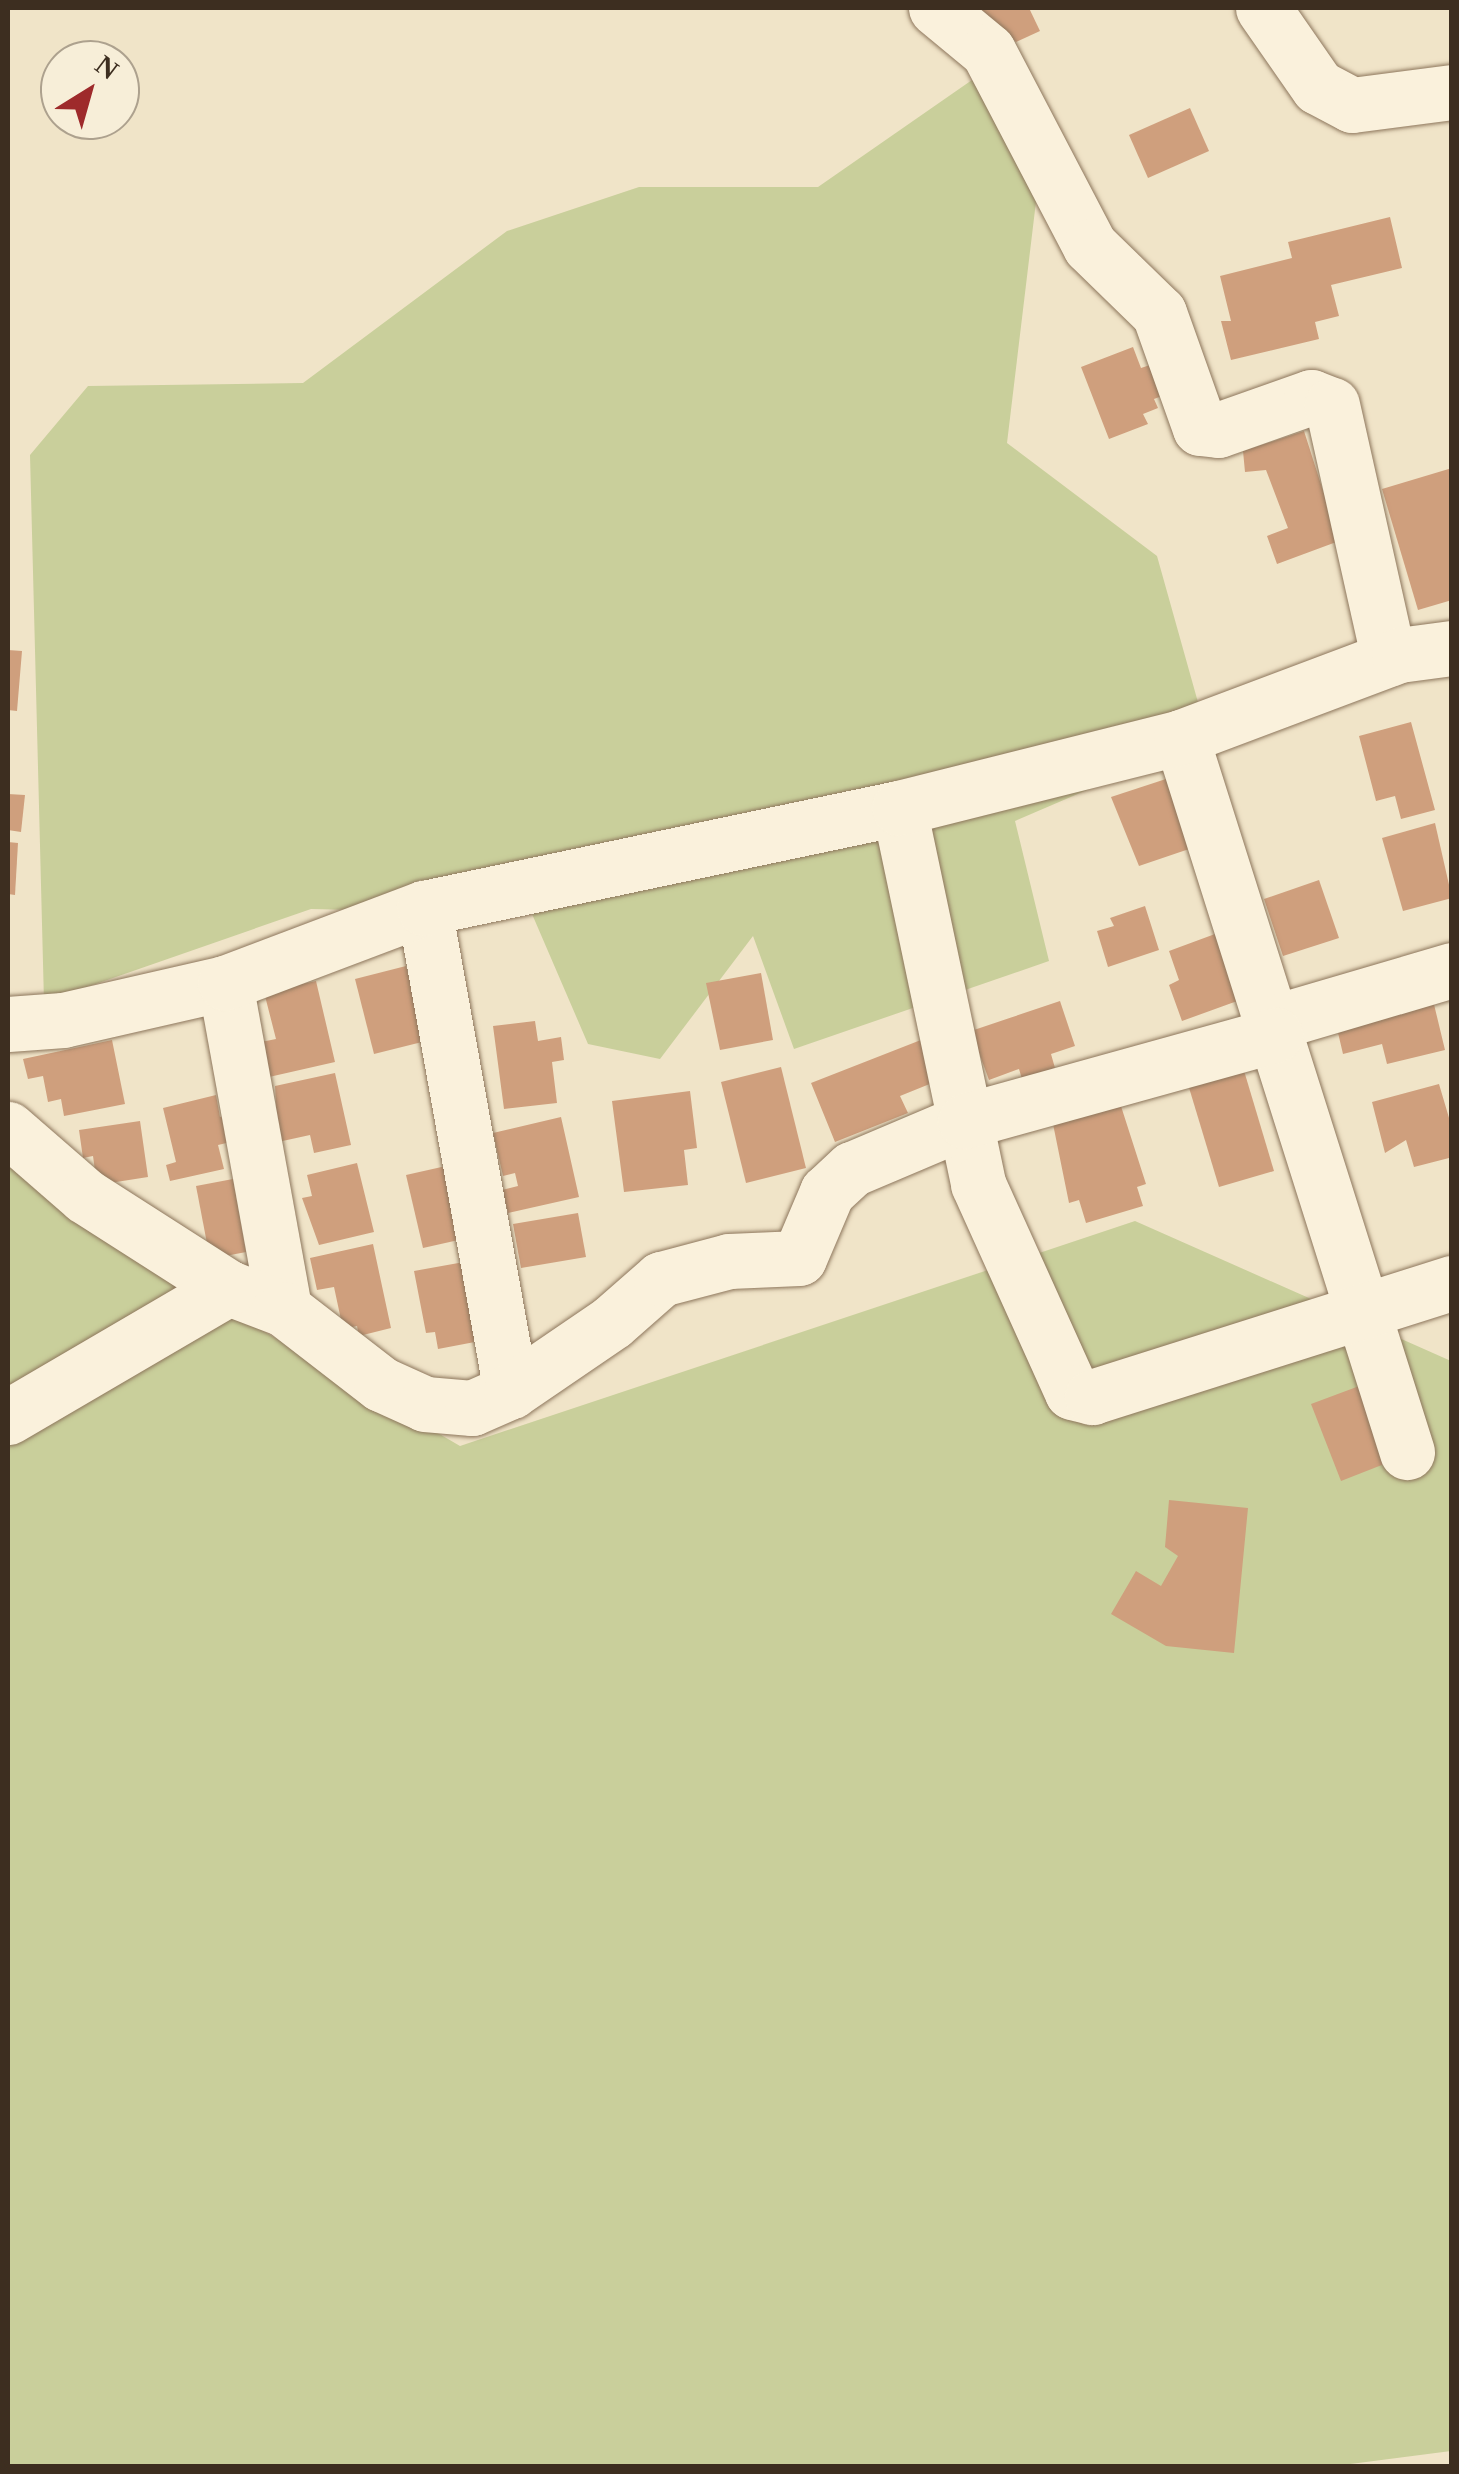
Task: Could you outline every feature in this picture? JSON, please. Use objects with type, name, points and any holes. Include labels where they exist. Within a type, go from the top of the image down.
[{"type":"street","points":[[936,8],[988,51],[1090,246],[1159,313],[1200,428],[1218,430],[1312,396],[1332,406],[1390,658]]},
{"type":"street","points":[[1263,8],[1318,86],[1352,105],[1452,92]]},
{"type":"street","points":[[8,1024],[64,1020],[225,983],[424,908],[899,808],[1181,737],[1390,658],[1452,648]]},
{"type":"street","points":[[1181,737],[1407,1452]]},
{"type":"street","points":[[899,808],[978,1184],[1072,1392],[1092,1397],[1452,1283]]},
{"type":"street","points":[[424,908],[511,1391]]},
{"type":"street","points":[[8,1129],[85,1196],[229,1288],[284,1309],[381,1384],[425,1404],[472,1408],[511,1391],[612,1322],[661,1280],[729,1261],[800,1258],[827,1192],[852,1169],[965,1121],[1274,1029],[1452,970]]},
{"type":"street","points":[[225,983],[284,1309]]},
{"type":"street","points":[[8,1418],[229,1288]]},
{"type":"green space","points":[[972,80],[1038,185],[1007,443],[1157,556],[1208,738],[1015,821],[1049,961],[794,1049],[753,936],[660,1059],[588,1044],[532,914],[311,909],[44,1002],[30,455],[88,386],[303,383],[507,231],[639,187],[818,187]]},
{"type":"green space","points":[[8,1163],[190,1288],[460,1446],[1135,1221],[1451,1361],[1451,2451],[1335,2466],[8,2466]]},
{"type":"building","points":[[979,8],[1029,8],[1040,31],[1016,42]]},
{"type":"building","points":[[1190,108],[1209,151],[1148,178],[1129,135]]},
{"type":"building","points":[[1390,217],[1402,268],[1331,285],[1339,316],[1315,322],[1319,339],[1231,360],[1221,321],[1231,321],[1220,276],[1292,258],[1288,242]]},
{"type":"building","points":[[1133,347],[1141,368],[1150,365],[1162,396],[1154,399],[1158,408],[1143,414],[1148,424],[1109,439],[1081,367]]},
{"type":"building","points":[[1304,431],[1339,541],[1277,564],[1267,536],[1288,528],[1266,470],[1245,472],[1243,451]]},
{"type":"building","points":[[1452,468],[1452,600],[1418,610],[1382,489]]},
{"type":"building","points":[[8,650],[22,651],[17,711],[8,710]]},
{"type":"building","points":[[1411,722],[1435,810],[1401,819],[1395,796],[1376,801],[1359,736]]},
{"type":"building","points":[[1169,778],[1192,848],[1139,866],[1111,797]]},
{"type":"building","points":[[8,794],[25,795],[21,832],[8,830]]},
{"type":"building","points":[[1435,823],[1452,898],[1403,911],[1382,838]]},
{"type":"building","points":[[8,842],[18,843],[15,895],[8,894]]},
{"type":"building","points":[[1319,880],[1339,938],[1283,956],[1264,899]]},
{"type":"building","points":[[1145,906],[1159,950],[1108,967],[1097,931],[1114,926],[1110,918]]},
{"type":"building","points":[[1215,934],[1240,1000],[1182,1021],[1169,985],[1179,980],[1169,951]]},
{"type":"building","points":[[406,966],[426,1041],[374,1054],[355,979]]},
{"type":"building","points":[[761,973],[773,1040],[720,1050],[706,983]]},
{"type":"building","points":[[316,981],[335,1062],[269,1077],[261,1042],[276,1039],[264,992]]},
{"type":"building","points":[[1432,996],[1445,1050],[1387,1064],[1382,1044],[1343,1054],[1335,1020]]},
{"type":"building","points":[[1060,1001],[1075,1046],[1051,1054],[1055,1068],[1022,1079],[1019,1069],[989,1080],[971,1031]]},
{"type":"building","points":[[535,1021],[538,1041],[561,1037],[564,1060],[552,1062],[557,1103],[504,1109],[493,1026]]},
{"type":"building","points":[[926,1038],[942,1079],[900,1096],[908,1113],[835,1142],[811,1083]]},
{"type":"building","points":[[112,1040],[125,1104],[64,1116],[61,1099],[48,1102],[43,1076],[28,1079],[23,1059]]},
{"type":"building","points":[[1242,1064],[1274,1171],[1219,1187],[1187,1081]]},
{"type":"building","points":[[781,1067],[806,1168],[746,1183],[721,1082]]},
{"type":"building","points":[[335,1073],[351,1145],[314,1153],[310,1135],[278,1142],[275,1086]]},
{"type":"building","points":[[1439,1084],[1452,1128],[1449,1158],[1414,1167],[1406,1140],[1385,1153],[1372,1102]]},
{"type":"building","points":[[690,1091],[697,1148],[684,1150],[688,1185],[624,1192],[612,1101]]},
{"type":"building","points":[[216,1095],[220,1117],[233,1114],[239,1140],[218,1145],[224,1169],[170,1181],[166,1165],[176,1162],[163,1108]]},
{"type":"building","points":[[1120,1103],[1146,1184],[1137,1187],[1143,1206],[1086,1223],[1079,1200],[1069,1203],[1053,1124]]},
{"type":"building","points":[[561,1117],[579,1197],[508,1213],[502,1190],[518,1186],[515,1173],[503,1176],[493,1133]]},
{"type":"building","points":[[140,1121],[148,1177],[97,1185],[93,1156],[83,1158],[79,1130]]},
{"type":"building","points":[[357,1163],[374,1232],[319,1245],[302,1198],[312,1196],[307,1175]]},
{"type":"building","points":[[446,1166],[463,1239],[423,1248],[406,1175]]},
{"type":"building","points":[[233,1179],[246,1252],[210,1259],[196,1186]]},
{"type":"building","points":[[578,1213],[586,1257],[521,1268],[513,1224]]},
{"type":"building","points":[[373,1244],[391,1328],[359,1336],[357,1326],[343,1329],[334,1287],[317,1290],[310,1258]]},
{"type":"building","points":[[464,1262],[480,1341],[438,1349],[435,1332],[426,1333],[414,1271]]},
{"type":"building","points":[[1362,1385],[1392,1461],[1341,1481],[1311,1404]]},
{"type":"building","points":[[1169,1500],[1248,1508],[1234,1653],[1166,1646],[1111,1614],[1136,1571],[1161,1586],[1178,1556],[1165,1547]]}]
